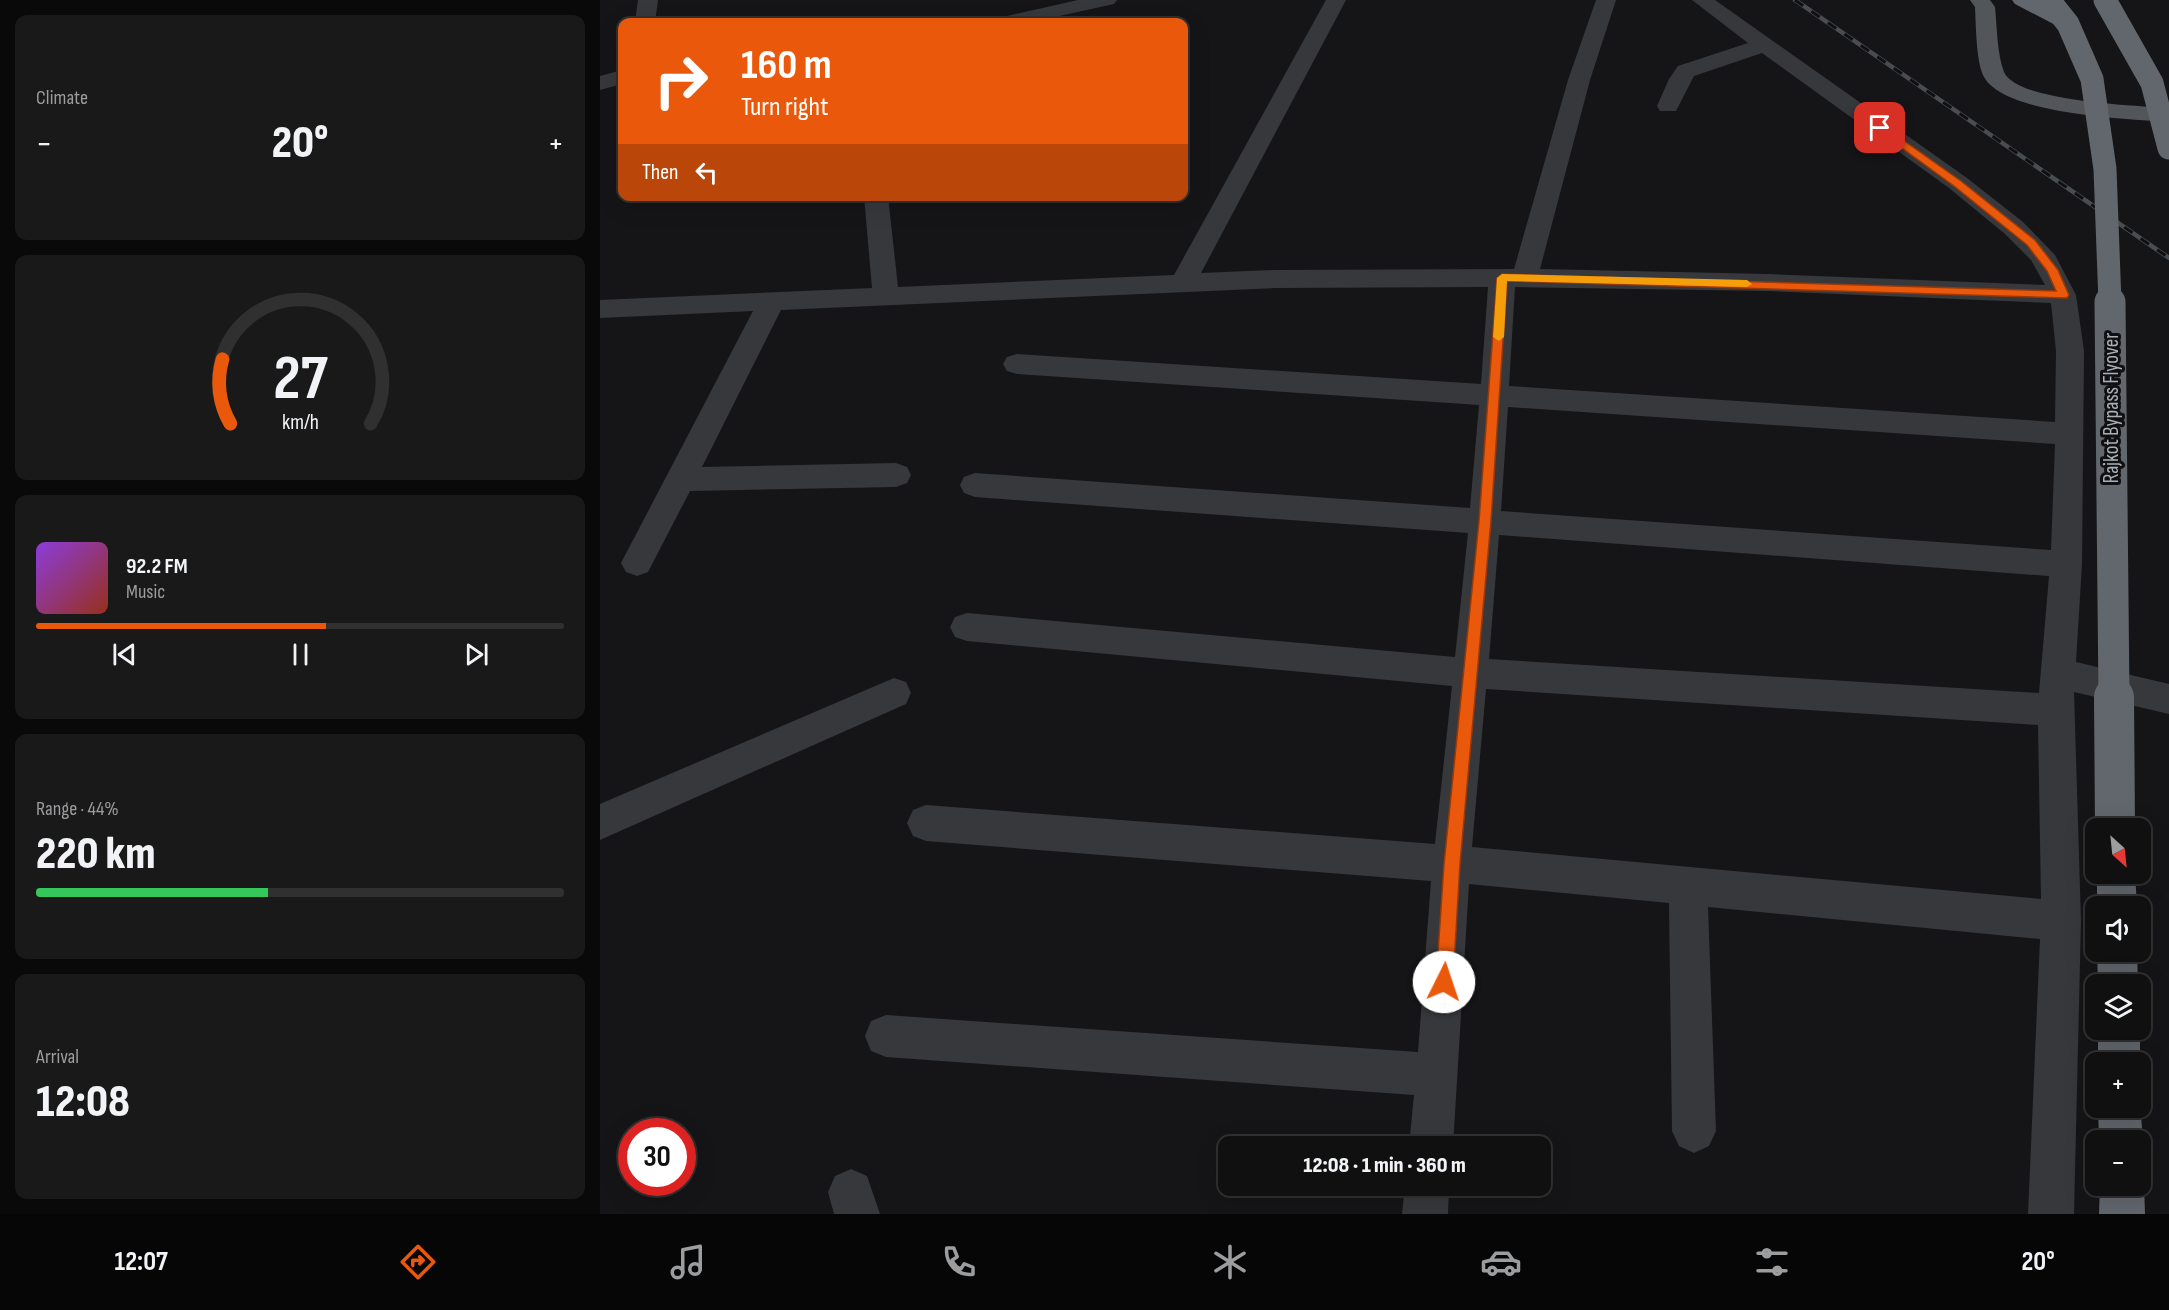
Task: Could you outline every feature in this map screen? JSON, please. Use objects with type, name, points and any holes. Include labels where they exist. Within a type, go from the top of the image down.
[{"type":"highway","points":[[2022,0],[2068,24]]},
{"type":"highway","name":"Rajkot Bypass Flyover","points":[[2049,0],[2068,24],[2092,79],[2106,169],[2110,299],[2115,818]]},
{"type":"highway","points":[[2105,0],[2118,19],[2152,83],[2169,148]]},
{"type":"highway","points":[[2122,1196],[2122,1214]]},
{"type":"main road","points":[[1980,0],[1984,7],[1993,58],[1992,71],[1997,80],[2025,97],[2044,102],[2169,115]]},
{"type":"main road","points":[[1993,58],[2058,85],[2169,99]]},
{"type":"street","points":[[646,18],[648,0]]},
{"type":"street","points":[[1026,18],[1107,0]]},
{"type":"street","points":[[1183,283],[1336,0]]},
{"type":"street","points":[[1432,1136],[1452,864],[1485,521],[1494,396],[1513,278],[1606,0]]},
{"type":"street","points":[[1702,0],[1948,176],[2014,228],[2042,255],[2063,295],[2070,351],[2070,434],[2066,564],[2056,692],[2061,921],[2051,1214]]},
{"type":"street","points":[[1668,106],[1686,70],[1764,45]]},
{"type":"street","points":[[600,83],[618,78]]},
{"type":"street","points":[[876,201],[886,297]]},
{"type":"street","points":[[600,309],[1275,279],[1513,278],[2063,295]]},
{"type":"street","points":[[637,563],[771,303]]},
{"type":"street","points":[[1017,364],[2070,434]]},
{"type":"street","points":[[681,479],[896,475]]},
{"type":"street","points":[[975,485],[2066,564]]},
{"type":"street","points":[[967,627],[1470,673],[2056,692],[2089,679],[2169,699]]},
{"type":"street","points":[[600,822],[894,693]]},
{"type":"street","points":[[926,823],[1452,864],[1688,888],[2061,921]]},
{"type":"street","points":[[1688,888],[1694,1131]]},
{"type":"street","points":[[886,1036],[1438,1076]]},
{"type":"street","points":[[1425,1214],[1426,1196]]},
{"type":"railway","points":[[1795,0],[2169,258]]},
{"type":"slow traffic","points":[[1499,337],[1502,278],[1747,284]]},
{"type":"route","points":[[1444,982],[1452,864],[1485,521],[1502,278],[1975,290],[2063,295],[2052,270],[2031,242],[1958,183],[1880,128]]}]
